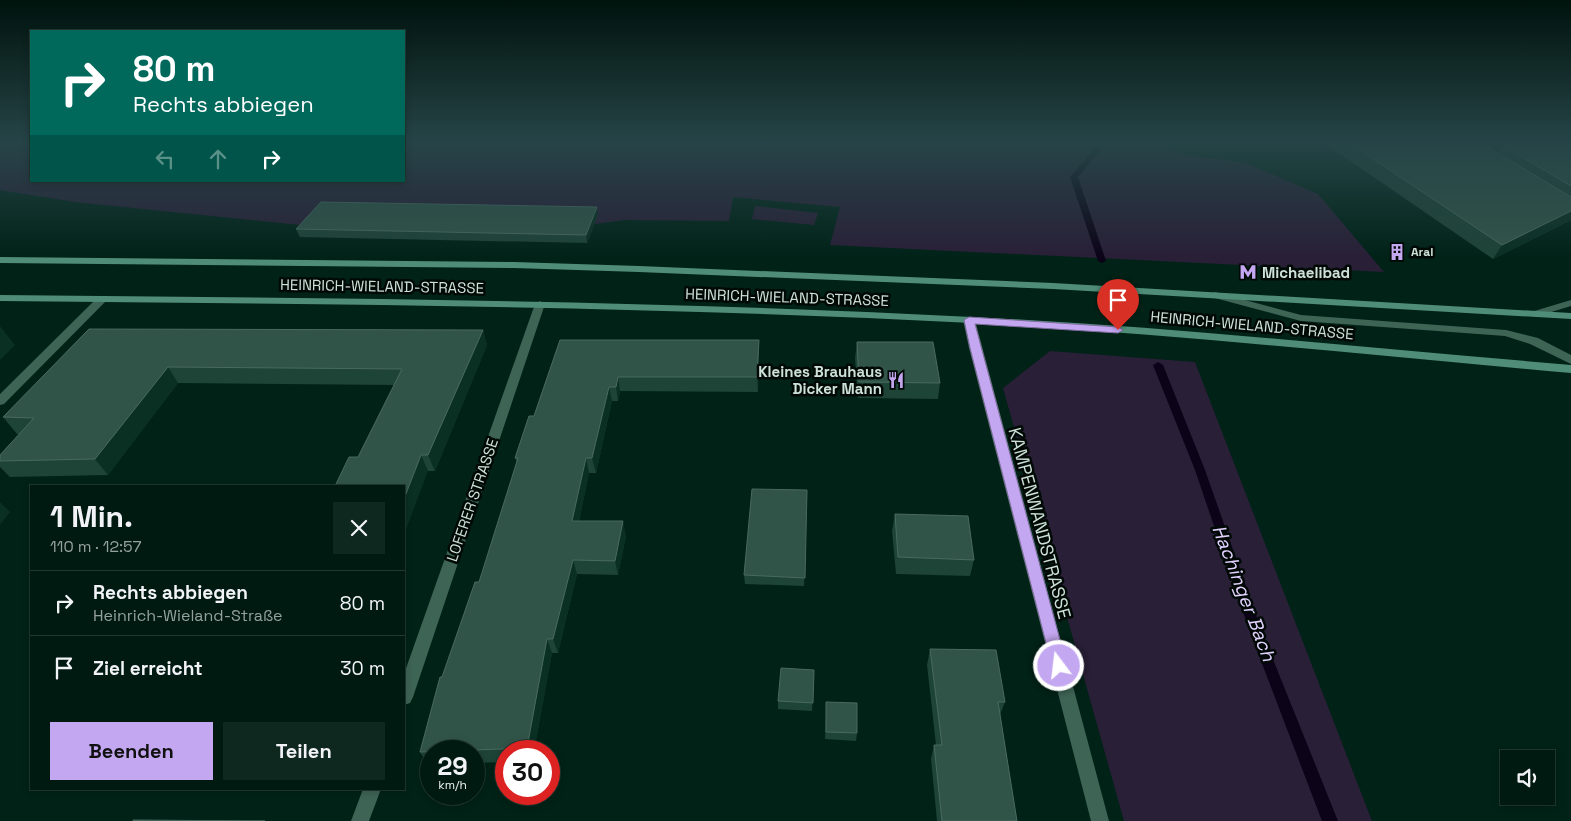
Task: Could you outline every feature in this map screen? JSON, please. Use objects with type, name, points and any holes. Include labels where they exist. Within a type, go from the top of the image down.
[{"type":"main road","name":"HEINRICH-WIELAND-STRASSE","points":[[0,260],[543,266],[905,278],[1571,316]]},
{"type":"main road","name":"HEINRICH-WIELAND-STRASSE","points":[[0,298],[540,304],[969,320],[1099,328],[1571,369]]},
{"type":"street","points":[[1214,295],[1301,318],[1506,333],[1534,341],[1571,360]]},
{"type":"street","points":[[0,401],[102,299]]},
{"type":"street","points":[[1535,314],[1571,303]]},
{"type":"street","name":"LOFERER STRASSE","points":[[405,694],[540,304]]},
{"type":"street","name":"KAMPENWANDSTRASSE","points":[[969,320],[977,358],[1100,821]]},
{"type":"street","points":[[360,821],[372,790]]},
{"type":"shaded area","points":[[0,181],[1289,181],[1318,194],[1384,272],[830,245],[840,207],[733,197],[729,221],[625,220],[595,224],[310,226],[75,202],[0,190]]},
{"type":"shaded area","points":[[755,206],[818,213],[814,225],[752,219]]},
{"type":"shaded area","points":[[1050,351],[1195,362],[1372,821],[1124,821],[1003,388]]},
{"type":"building","points":[[1406,181],[1545,181],[1571,197],[1571,211],[1502,245]]},
{"type":"building","points":[[1563,181],[1571,181],[1571,186]]},
{"type":"building","points":[[321,202],[597,207],[586,235],[296,229]]},
{"type":"building","points":[[89,329],[483,330],[428,455],[421,455],[405,496],[405,485],[335,485],[349,457],[358,457],[402,369],[168,367],[95,459],[0,461],[0,455],[34,418],[3,417]]},
{"type":"building","points":[[560,340],[759,340],[757,377],[618,377],[616,387],[609,387],[592,458],[586,458],[572,521],[623,521],[615,561],[573,560],[553,639],[547,639],[528,740],[495,740],[495,749],[485,750],[485,740],[423,740],[440,677],[442,677],[475,582],[479,582],[518,458],[515,458],[529,416],[534,416]]},
{"type":"building","points":[[857,342],[933,342],[940,383],[859,382]]},
{"type":"building","points":[[752,489],[807,490],[805,578],[744,575]]},
{"type":"building","points":[[895,514],[968,516],[974,560],[898,557]]},
{"type":"building","points":[[930,649],[996,650],[1005,702],[998,702],[1017,821],[942,821],[934,745],[942,745]]},
{"type":"building","points":[[781,668],[814,670],[813,703],[778,701]]},
{"type":"building","points":[[826,702],[857,703],[857,733],[826,732]]},
{"type":"building","points":[[133,820],[265,821],[133,821]]},
{"type":"waterway","name":"Hachinger Bach","points":[[1075,181],[1102,261]]},
{"type":"waterway","name":"Hachinger Bach","points":[[1158,365],[1200,470],[1256,632],[1330,821]]},
{"type":"place","name":"Aral","points":[[1397,252]]},
{"type":"place","name":"Michaelibad","points":[[1248,272]]},
{"type":"place","name":"Kleines Brauhaus Dicker Mann","points":[[896,380]]},
{"type":"route","points":[[1059,666],[969,320],[1118,330]]}]
